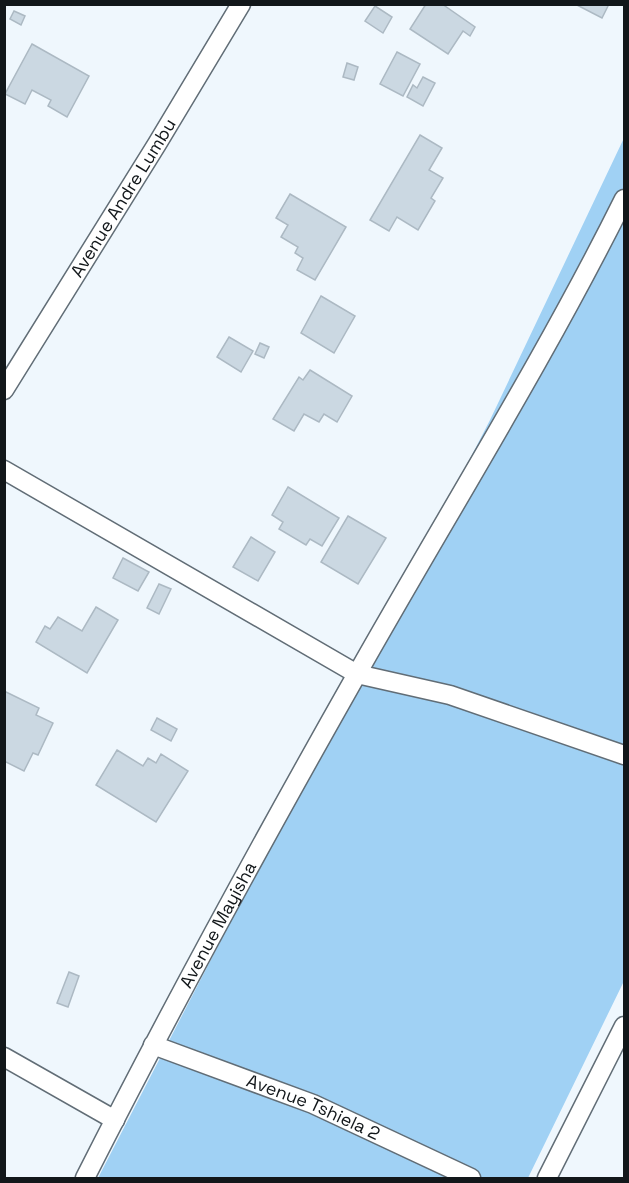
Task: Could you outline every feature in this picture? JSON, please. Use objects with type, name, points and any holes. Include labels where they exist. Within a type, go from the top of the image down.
[{"type":"street","name":"Avenue Andre Lumbu","points":[[4,390],[241,4]]},
{"type":"street","name":"Avenue Mayisha","points":[[85,1179],[153,1045],[357,674],[583,282],[624,199]]},
{"type":"street","points":[[4,470],[357,674],[450,695],[624,755]]},
{"type":"street","points":[[547,1179],[624,1026]]},
{"type":"street","name":"Avenue Tshiela 2","points":[[153,1045],[313,1104],[471,1179]]},
{"type":"street","points":[[4,1057],[115,1120]]},
{"type":"shaded area","points":[[624,138],[624,981],[528,1178],[98,1178],[490,420]]},
{"type":"building","points":[[426,4],[442,4],[475,27],[470,36],[463,31],[448,54],[410,29]]},
{"type":"building","points":[[575,4],[609,4],[602,18]]},
{"type":"building","points":[[375,6],[392,17],[383,33],[365,21]]},
{"type":"building","points":[[14,11],[25,16],[21,25],[10,19]]},
{"type":"building","points":[[32,44],[89,76],[67,117],[48,106],[51,100],[32,90],[25,104],[5,94]]},
{"type":"building","points":[[397,52],[420,64],[403,96],[380,84]]},
{"type":"building","points":[[347,63],[358,67],[354,80],[343,77]]},
{"type":"building","points":[[423,77],[435,83],[423,106],[407,97],[413,85],[417,88]]},
{"type":"building","points":[[420,135],[442,148],[429,170],[443,178],[431,198],[435,201],[418,230],[397,217],[389,231],[370,220]]},
{"type":"building","points":[[290,194],[346,227],[315,280],[297,270],[303,258],[295,253],[298,247],[281,237],[288,225],[276,218]]},
{"type":"building","points":[[321,296],[355,316],[334,353],[301,333]]},
{"type":"building","points":[[229,337],[253,351],[241,372],[217,357]]},
{"type":"building","points":[[260,343],[269,347],[264,358],[255,354]]},
{"type":"building","points":[[310,370],[352,396],[337,422],[324,414],[319,422],[304,414],[294,431],[273,419],[299,377],[303,380]]},
{"type":"building","points":[[288,487],[339,518],[322,546],[310,539],[306,545],[279,529],[283,522],[272,515]]},
{"type":"building","points":[[348,516],[386,538],[358,584],[321,562]]},
{"type":"building","points":[[251,537],[275,552],[258,581],[233,567]]},
{"type":"building","points":[[123,558],[149,572],[138,591],[113,578]]},
{"type":"building","points":[[159,584],[171,589],[159,614],[147,608]]},
{"type":"building","points":[[96,607],[118,620],[87,673],[36,642],[45,626],[50,629],[58,617],[82,631]]},
{"type":"building","points":[[4,691],[39,708],[36,715],[53,723],[38,755],[33,753],[24,771],[4,761]]},
{"type":"building","points":[[157,718],[177,729],[171,741],[151,730]]},
{"type":"building","points":[[117,750],[143,766],[148,758],[156,763],[161,754],[188,771],[156,822],[96,785]]},
{"type":"building","points":[[69,972],[79,976],[68,1007],[57,1003]]}]
